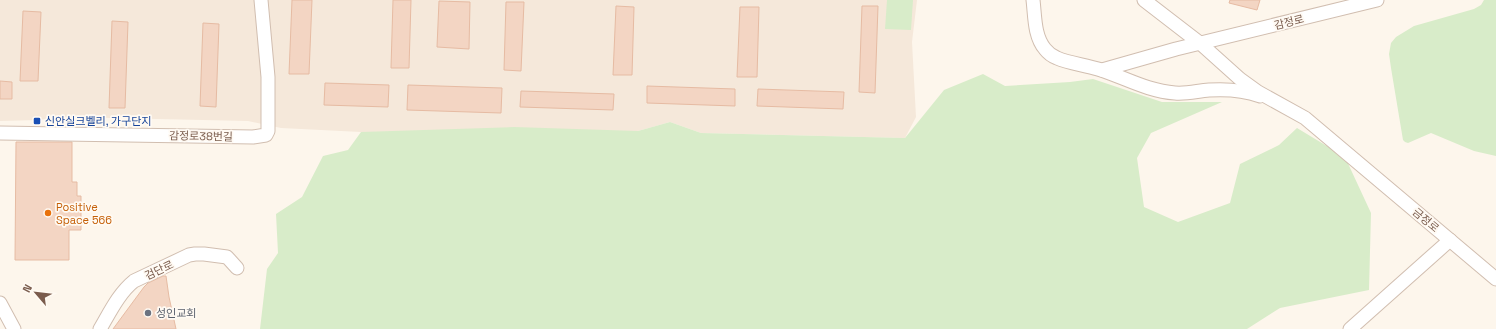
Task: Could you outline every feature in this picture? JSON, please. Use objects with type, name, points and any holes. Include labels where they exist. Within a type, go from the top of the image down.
[{"type":"street","name":"감정로38번길","points":[[0,133],[253,137],[266,135],[268,131],[268,77],[261,0]]},
{"type":"street","name":"감정로","points":[[1033,0],[1040,42],[1048,54],[1057,59],[1102,70],[1153,90],[1181,93],[1209,90],[1236,91],[1254,94],[1272,100]]},
{"type":"street","name":"감정로","points":[[1144,0],[1201,44],[1240,79],[1272,100],[1305,118],[1356,161]]},
{"type":"street","name":"감정로","points":[[1102,70],[1176,49],[1377,0]]},
{"type":"street","name":"금정로","points":[[1356,161],[1496,279]]},
{"type":"street","points":[[1350,329],[1450,240]]},
{"type":"street","name":"검단로","points":[[100,329],[130,284],[189,255],[204,254],[221,256],[231,260],[236,268]]},
{"type":"street","points":[[0,303],[14,329]]},
{"type":"shaded area","points":[[0,0],[917,0],[912,42],[916,117],[905,138],[701,133],[670,122],[638,131],[361,132],[281,128],[248,121],[66,117],[37,120],[0,121]]},
{"type":"green space","points":[[887,0],[913,0],[911,30],[885,29]]},
{"type":"green space","points":[[1484,0],[1496,0],[1496,156],[1474,151],[1431,133],[1408,143],[1405,142],[1403,140],[1389,54],[1391,43],[1396,37],[1414,26],[1474,9],[1481,5]]},
{"type":"green space","points":[[983,74],[1005,86],[1093,79],[1162,102],[1222,102],[1151,133],[1137,158],[1144,207],[1178,222],[1230,203],[1240,164],[1279,145],[1297,128],[1345,157],[1371,213],[1369,290],[1280,308],[1247,329],[260,329],[267,269],[278,253],[276,214],[302,197],[323,156],[348,150],[361,132],[514,127],[638,131],[670,122],[701,133],[905,138],[944,90]]},
{"type":"building","points":[[292,0],[312,0],[309,74],[289,74]]},
{"type":"building","points":[[393,0],[411,0],[409,68],[391,68]]},
{"type":"building","points":[[1230,0],[1260,0],[1257,10],[1229,3]]},
{"type":"building","points":[[439,1],[470,2],[469,49],[437,47]]},
{"type":"building","points":[[506,2],[524,2],[521,71],[504,70]]},
{"type":"building","points":[[616,6],[634,7],[632,75],[613,75]]},
{"type":"building","points":[[862,6],[878,6],[875,93],[859,92]]},
{"type":"building","points":[[740,7],[759,7],[757,77],[737,77]]},
{"type":"building","points":[[23,11],[41,12],[38,81],[20,81]]},
{"type":"building","points":[[112,21],[128,22],[125,108],[109,108]]},
{"type":"building","points":[[203,23],[219,24],[216,107],[200,106]]},
{"type":"building","points":[[0,81],[12,82],[12,99],[0,99]]},
{"type":"building","points":[[325,83],[389,85],[388,107],[324,105]]},
{"type":"building","points":[[408,85],[502,88],[501,113],[407,110]]},
{"type":"building","points":[[647,86],[735,89],[735,106],[647,103]]},
{"type":"building","points":[[758,89],[844,92],[843,109],[757,106]]},
{"type":"building","points":[[521,91],[614,94],[613,110],[520,107]]},
{"type":"building","name":"Positive Space 566","points":[[16,142],[72,142],[72,182],[77,182],[77,196],[81,196],[81,230],[69,230],[69,260],[15,260]]},
{"type":"building","name":"성인교회","points":[[166,276],[176,329],[113,329],[144,287],[148,283]]},
{"type":"place","name":"신안실크벨리, 가구단지","points":[[37,121]]},
{"type":"place","name":"Positive Space 566","points":[[48,213]]},
{"type":"place","name":"성인교회","points":[[148,313]]}]
